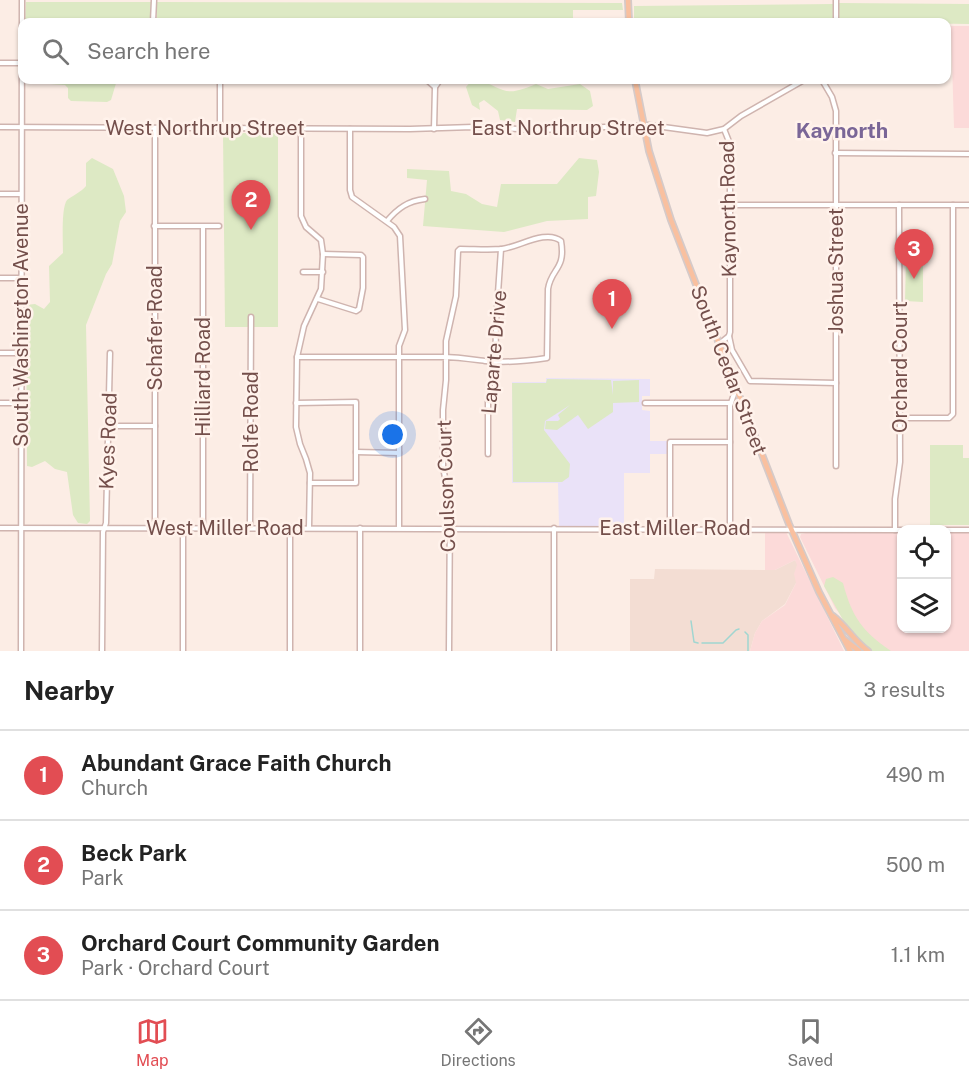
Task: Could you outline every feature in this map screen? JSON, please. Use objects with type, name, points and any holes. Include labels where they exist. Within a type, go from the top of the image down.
[{"type":"main road","points":[[628,0],[629,18]]},
{"type":"main road","name":"South Cedar Street","points":[[635,84],[642,125],[663,199],[791,528],[849,651]]},
{"type":"main road","points":[[831,614],[840,621],[856,642],[868,651]]},
{"type":"main road","points":[[843,638],[859,651]]},
{"type":"street","name":"South Washington Avenue","points":[[22,0],[22,18]]},
{"type":"street","points":[[153,18],[154,0]]},
{"type":"street","points":[[836,0],[836,18]]},
{"type":"street","points":[[0,63],[18,63]]},
{"type":"street","name":"South Washington Avenue","points":[[21,651],[22,84]]},
{"type":"street","points":[[220,84],[220,129]]},
{"type":"street","points":[[432,84],[435,87]]},
{"type":"street","points":[[434,129],[435,87],[437,84]]},
{"type":"street","name":"Kaynorth Road","points":[[729,336],[730,144],[724,129],[741,116],[797,84]]},
{"type":"street","name":"Joshua Street","points":[[824,84],[832,97],[836,111],[836,466]]},
{"type":"street","name":"East Northrup Street","points":[[410,129],[540,130],[642,125],[700,133],[724,129]]},
{"type":"street","name":"West Northrup Street","points":[[0,127],[410,129]]},
{"type":"street","name":"Schafer Road","points":[[155,528],[156,129]]},
{"type":"street","points":[[301,129],[302,216],[306,226],[321,240],[323,254],[323,272],[318,299],[304,326],[297,357],[297,436],[309,465],[309,527]]},
{"type":"street","points":[[350,129],[352,197],[387,221],[398,232],[402,242],[405,330],[399,346],[399,527]]},
{"type":"street","points":[[835,153],[969,154]]},
{"type":"street","points":[[0,194],[21,194]]},
{"type":"street","points":[[387,221],[400,207],[425,199]]},
{"type":"street","points":[[729,205],[969,205]]},
{"type":"street","name":"Orchard Court","points":[[895,530],[895,499],[900,462],[899,205]]},
{"type":"street","points":[[900,418],[952,416],[954,411],[953,205]]},
{"type":"street","points":[[154,226],[219,226]]},
{"type":"street","name":"Hilliard Road","points":[[202,528],[203,227]]},
{"type":"street","points":[[297,357],[446,357],[495,361],[547,358],[548,289],[561,263],[562,243],[560,239],[543,238],[501,249]]},
{"type":"street","name":"Coulson Court","points":[[449,651],[450,504],[442,467],[448,327],[457,286],[458,251],[460,249],[501,249]]},
{"type":"street","name":"Laparte Drive","points":[[488,454],[488,402],[495,386],[501,249]]},
{"type":"street","points":[[318,299],[352,311],[359,309],[363,288],[363,257],[358,254],[323,254]]},
{"type":"street","points":[[303,272],[323,272]]},
{"type":"street","points":[[0,278],[21,278]]},
{"type":"street","name":"Rolfe Road","points":[[250,527],[251,317]]},
{"type":"street","points":[[718,344],[729,336],[732,350],[747,379],[752,382],[836,383]]},
{"type":"street","points":[[0,353],[21,353]]},
{"type":"street","name":"Kyes Road","points":[[102,651],[111,353]]},
{"type":"street","points":[[730,528],[730,404],[736,388]]},
{"type":"street","points":[[296,403],[356,402],[356,483],[310,483]]},
{"type":"street","points":[[0,403],[21,403]]},
{"type":"street","points":[[645,404],[730,404]]},
{"type":"street","points":[[109,426],[155,426]]},
{"type":"street","points":[[670,528],[670,442],[730,442]]},
{"type":"street","points":[[356,452],[399,453]]},
{"type":"street","points":[[290,527],[290,651]]},
{"type":"street","name":"West Miller Road","points":[[0,528],[449,528]]},
{"type":"street","points":[[183,528],[183,651]]},
{"type":"street","points":[[360,528],[360,651]]},
{"type":"street","name":"East Miller Road","points":[[449,528],[895,530]]},
{"type":"street","points":[[554,528],[554,651]]},
{"type":"street","points":[[951,530],[969,530]]},
{"type":"shaded area","points":[[951,26],[969,26],[969,128],[954,128]]},
{"type":"shaded area","points":[[546,378],[650,379],[650,396],[642,396],[642,410],[650,411],[650,441],[668,441],[668,454],[650,454],[650,473],[624,473],[624,526],[559,526],[558,483],[512,483],[512,382],[546,382]]},
{"type":"shaded area","points":[[765,531],[785,531],[787,534],[844,651],[750,651],[755,633],[762,621],[785,605],[796,583],[795,560],[775,570],[765,570]]},
{"type":"shaded area","points":[[897,533],[897,633],[951,633],[951,533],[969,533],[969,651],[872,651],[835,608],[800,537],[801,534]]},
{"type":"shaded area","points":[[795,560],[798,565],[796,583],[785,604],[762,621],[755,633],[750,651],[630,651],[630,579],[654,579],[655,569],[775,570]]},
{"type":"green space","points":[[26,2],[151,2],[150,18],[25,18]]},
{"type":"green space","points":[[157,2],[622,3],[623,10],[573,10],[573,18],[157,18]]},
{"type":"green space","points":[[839,3],[969,4],[969,24],[951,24],[951,18],[839,18]]},
{"type":"green space","points":[[833,4],[834,18],[634,18],[634,6]]},
{"type":"green space","points":[[50,84],[116,84],[111,100],[107,102],[71,101],[65,85]]},
{"type":"green space","points":[[469,84],[490,84],[511,91],[536,84],[548,89],[580,84],[590,91],[593,106],[587,110],[517,109],[515,122],[500,120],[498,111],[484,100],[479,103],[480,110],[472,105],[466,87]]},
{"type":"green space","points":[[223,133],[278,133],[278,327],[225,327]]},
{"type":"green space","points":[[92,158],[113,169],[124,196],[126,212],[120,221],[112,264],[86,325],[90,521],[87,524],[78,523],[73,515],[67,472],[55,469],[45,461],[32,467],[27,466],[26,305],[35,304],[44,309],[50,302],[49,266],[63,253],[65,204],[86,186],[86,163]]},
{"type":"green space","points":[[579,158],[597,160],[599,172],[596,196],[588,197],[588,219],[547,221],[504,232],[423,226],[427,180],[407,178],[407,169],[449,171],[451,191],[466,194],[482,204],[497,207],[501,184],[557,184]]},
{"type":"green space","points":[[906,257],[923,257],[923,302],[905,301]]},
{"type":"green space","points":[[547,379],[611,380],[613,395],[613,381],[639,380],[639,402],[613,403],[613,412],[588,429],[578,415],[557,430],[545,429],[546,421],[558,421],[560,419],[558,415],[570,405],[545,421],[544,430],[570,464],[569,477],[562,482],[513,482],[512,383],[546,383]]},
{"type":"green space","points":[[930,445],[963,445],[963,458],[969,458],[969,525],[930,525]]},
{"type":"green space","points":[[833,577],[843,583],[854,614],[865,630],[891,651],[872,651],[848,629],[824,586],[826,579]]},
{"type":"waterway","points":[[691,621],[694,642],[698,643]]},
{"type":"waterway","points":[[702,643],[723,643],[739,629]]},
{"type":"waterway","points":[[745,632],[748,635],[748,651]]},
{"type":"place","name":"Beck Park","points":[[251,230]]},
{"type":"place","name":"Orchard Court Community Garden","points":[[914,279]]},
{"type":"place","name":"Abundant Grace Faith Church","points":[[612,329]]},
{"type":"district","name":"Kaynorth","points":[[842,131]]}]
